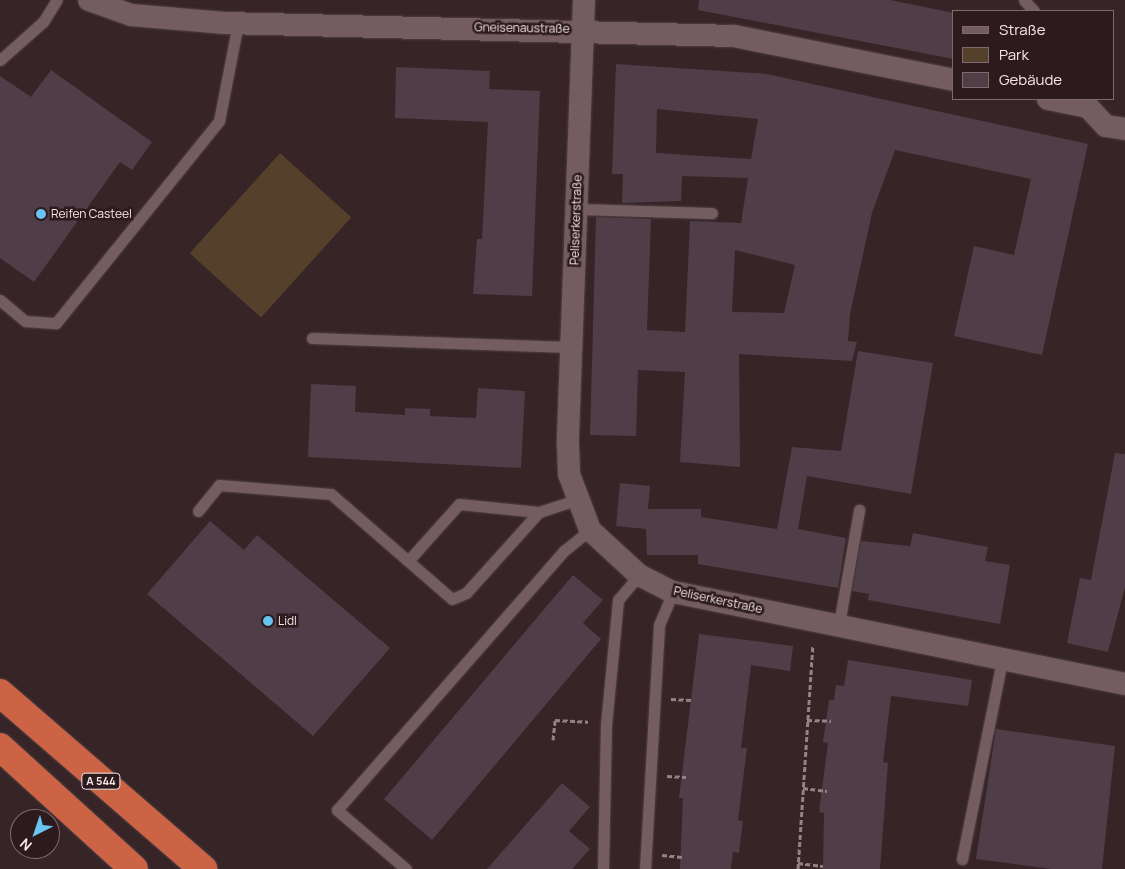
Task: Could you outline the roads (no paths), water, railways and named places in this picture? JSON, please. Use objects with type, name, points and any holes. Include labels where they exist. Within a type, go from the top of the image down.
[{"type":"highway","name":"A 544","points":[[0,693],[203,869]]},
{"type":"highway","points":[[0,747],[134,869]]},
{"type":"street","name":"Gneisenaustraße","points":[[89,0],[131,15],[238,23],[583,30],[734,36],[952,80]]},
{"type":"street","name":"Peliserkerstraße","points":[[584,0],[568,474],[590,530],[639,575],[673,592],[829,622],[1002,660],[1125,684]]},
{"type":"street","points":[[1058,100],[1088,103],[1106,126],[1125,129]]},
{"type":"lane","points":[[0,60],[43,22],[57,0]]},
{"type":"lane","points":[[1024,0],[1033,10]]},
{"type":"lane","points":[[0,300],[25,321],[56,323],[219,121],[238,23]]},
{"type":"lane","points":[[577,209],[712,213]]},
{"type":"lane","points":[[312,338],[571,347]]},
{"type":"lane","points":[[198,511],[220,485],[331,494],[452,599],[466,593],[539,512]]},
{"type":"lane","points":[[408,562],[459,504],[539,512],[577,500]]},
{"type":"lane","points":[[829,622],[859,510]]},
{"type":"lane","points":[[406,869],[338,810],[565,550],[590,530]]},
{"type":"lane","points":[[604,869],[606,725],[618,600],[639,575]]},
{"type":"lane","points":[[645,869],[659,625],[673,592]]},
{"type":"lane","points":[[962,858],[1002,660]]},
{"type":"place","name":"Reifen Casteel","points":[[41,214]]},
{"type":"place","name":"Lidl","points":[[268,621]]}]
